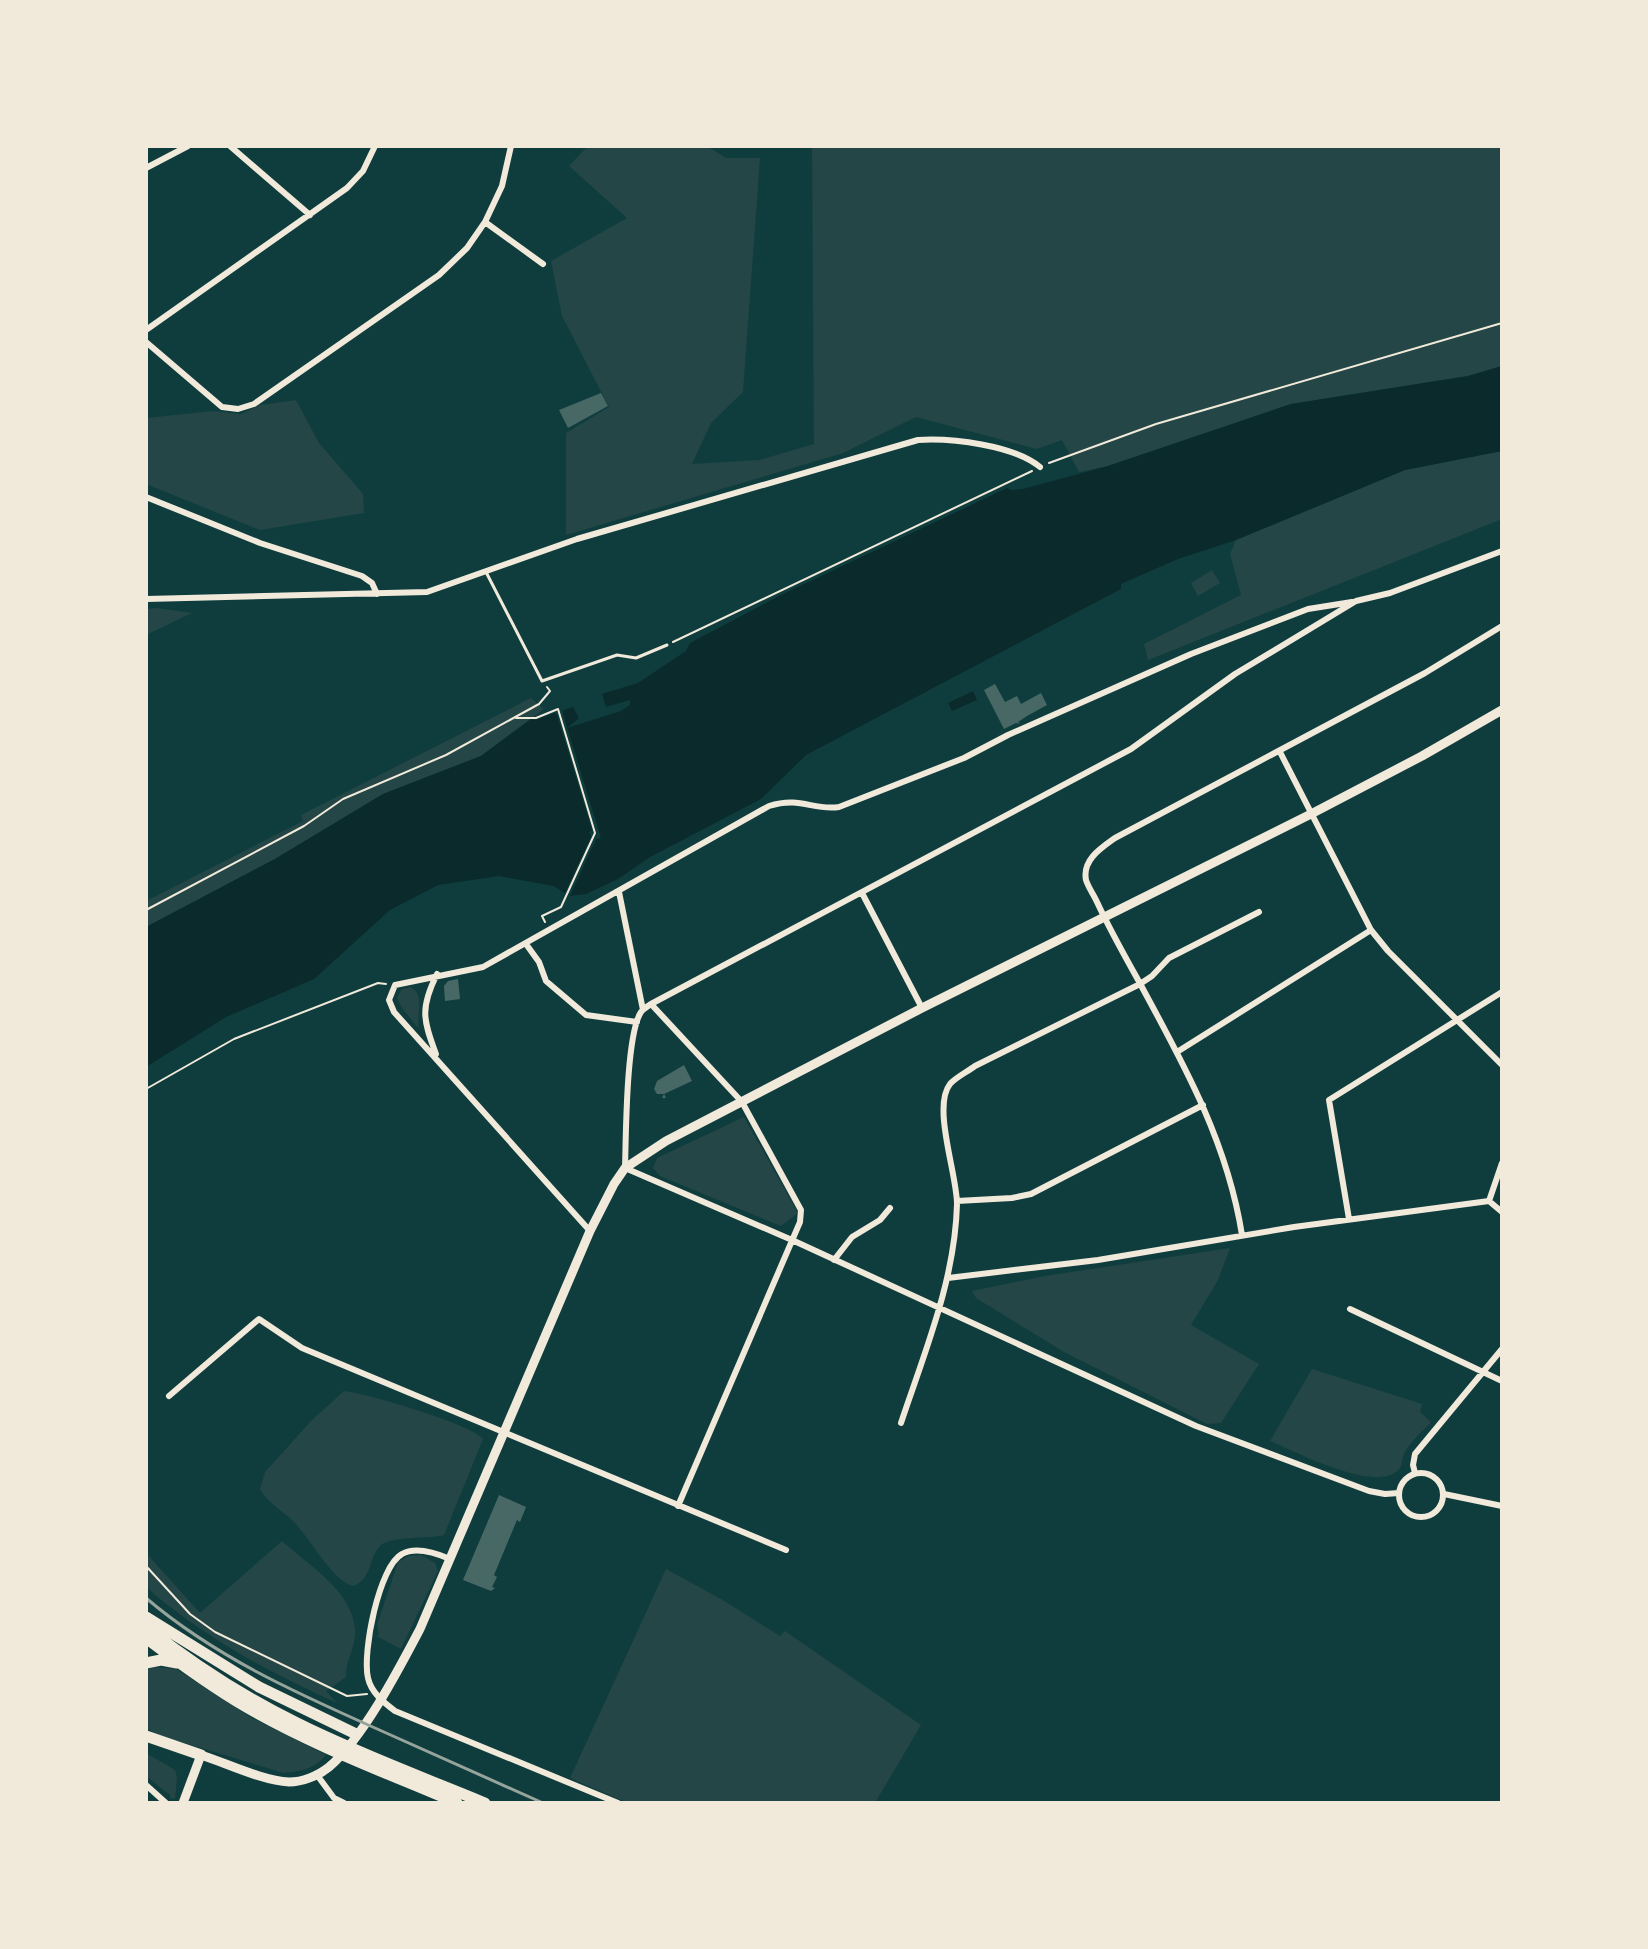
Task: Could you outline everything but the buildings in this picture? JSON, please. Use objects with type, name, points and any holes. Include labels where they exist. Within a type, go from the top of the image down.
[{"type":"highway","points":[[146,1617],[259,1687],[356,1734]]},
{"type":"highway","points":[[146,1627],[185,1657],[254,1701],[296,1723],[485,1803]]},
{"type":"highway","points":[[146,1638],[179,1664],[237,1701],[292,1731],[457,1803]]},
{"type":"highway","points":[[146,1663],[161,1660],[179,1664]]},
{"type":"highway","points":[[146,1736],[201,1755]]},
{"type":"main road","points":[[183,1803],[201,1755],[288,1782],[328,1768],[356,1734],[387,1688],[420,1629],[590,1231],[625,1168],[666,1141],[922,1008],[1311,814],[1502,710]]},
{"type":"street","points":[[146,168],[188,146]]},
{"type":"street","points":[[230,146],[310,215]]},
{"type":"street","points":[[146,330],[355,180],[375,146]]},
{"type":"street","points":[[146,342],[222,407],[238,409],[254,404],[439,275],[467,248],[485,222],[502,186],[511,146]]},
{"type":"street","points":[[485,222],[543,264]]},
{"type":"street","points":[[146,599],[427,592],[577,539],[918,440],[938,439],[1008,451],[1027,456],[1040,467]]},
{"type":"street","points":[[146,497],[260,543],[362,576],[372,583],[377,594]]},
{"type":"street","points":[[590,1231],[394,1012],[389,1000],[395,985],[483,967],[769,806],[794,801],[830,809],[839,807],[964,758],[1008,735],[1191,654],[1308,609],[1390,593],[1502,551]]},
{"type":"street","points":[[1356,601],[1235,674],[1131,749],[643,1010],[637,1022],[630,1059],[625,1168],[792,1240],[1196,1426],[1369,1491],[1399,1493]]},
{"type":"street","points":[[1242,1235],[1229,1173],[1203,1105],[1086,880],[1087,866],[1097,850],[1425,673],[1502,626]]},
{"type":"street","points":[[1280,752],[1371,930],[1388,951],[1502,1065]]},
{"type":"street","points":[[619,892],[643,1010]]},
{"type":"street","points":[[862,893],[922,1008]]},
{"type":"street","points":[[901,1423],[940,1309],[953,1258],[957,1201],[943,1099],[951,1084],[975,1066],[1140,984],[1169,958],[1259,912]]},
{"type":"street","points":[[1177,1052],[1371,930]]},
{"type":"street","points":[[526,944],[539,962],[546,981],[586,1015],[637,1022]]},
{"type":"street","points":[[437,974],[427,995],[423,1015],[438,1059]]},
{"type":"street","points":[[1349,1219],[1329,1100],[1502,992]]},
{"type":"street","points":[[651,1004],[742,1102],[799,1203],[801,1216],[678,1506]]},
{"type":"street","points":[[957,1201],[1031,1194],[1203,1105]]},
{"type":"street","points":[[1489,1201],[1502,1163]]},
{"type":"street","points":[[948,1278],[1098,1260],[1242,1235],[1489,1201],[1502,1212]]},
{"type":"street","points":[[834,1260],[852,1237],[880,1220],[890,1208]]},
{"type":"street","points":[[1350,1309],[1502,1381]]},
{"type":"street","points":[[169,1396],[259,1319],[302,1348],[786,1550]]},
{"type":"street","points":[[1415,1473],[1415,1454],[1502,1349]]},
{"type":"street","points":[[1415,1473],[1431,1475],[1442,1486],[1444,1494],[1439,1509],[1425,1517],[1409,1514],[1399,1501],[1399,1493],[1407,1477],[1415,1473]]},
{"type":"street","points":[[1444,1494],[1502,1506]]},
{"type":"street","points":[[451,1559],[411,1551],[399,1555],[391,1563],[371,1619],[367,1643],[368,1679],[376,1694],[395,1711],[618,1803]]},
{"type":"street","points":[[317,1774],[334,1798],[344,1803]]},
{"type":"street","points":[[146,1785],[166,1803]]},
{"type":"lane","points":[[486,572],[542,681],[617,655],[636,658],[667,645]]},
{"type":"path","points":[[667,645],[1040,467],[1156,424],[1502,323]]},
{"type":"path","points":[[146,910],[304,826],[343,799],[446,755],[539,704],[550,691],[542,681]]},
{"type":"path","points":[[514,717],[536,718],[558,709],[595,833],[561,907],[542,916],[545,922],[555,917]]},
{"type":"path","points":[[146,1089],[234,1039],[378,983],[395,985]]},
{"type":"path","points":[[146,1566],[190,1614],[215,1632],[347,1696],[376,1694]]},
{"type":"shaded area","points":[[588,146],[707,146],[726,158],[760,158],[743,392],[711,423],[692,464],[759,460],[814,444],[812,146],[1502,146],[1502,366],[1468,376],[1291,404],[1108,466],[1079,472],[1062,440],[1037,449],[916,417],[843,453],[566,535],[566,433],[609,407],[562,316],[551,261],[627,218],[569,166]]},
{"type":"shaded area","points":[[1502,366],[1502,451],[1405,470],[1121,584],[1121,589],[806,755],[761,799],[586,894],[569,896],[554,886],[499,876],[438,885],[390,910],[314,979],[226,1017],[146,1067],[146,927],[275,859],[383,794],[481,756],[531,719],[573,707],[579,718],[567,728],[621,711],[630,705],[630,700],[606,707],[602,694],[638,683],[686,651],[690,643],[781,595],[1007,488],[1023,489],[1108,466],[1291,404],[1468,376]]},
{"type":"shaded area","points":[[296,400],[319,443],[363,494],[364,513],[260,530],[146,484],[146,418],[214,411],[241,414],[260,405]]},
{"type":"shaded area","points":[[1502,451],[1502,519],[1148,660],[1144,644],[1241,595],[1230,554],[1236,540],[1405,470]]},
{"type":"shaded area","points":[[1212,570],[1220,583],[1198,596],[1191,583]]},
{"type":"shaded area","points":[[146,609],[192,613],[146,635]]},
{"type":"shaded area","points":[[973,691],[977,700],[952,711],[948,703]]},
{"type":"shaded area","points":[[531,698],[544,709],[481,756],[383,794],[275,859],[146,927],[146,901],[303,821],[301,815]]},
{"type":"shaded area","points":[[410,987],[418,995],[419,1029],[397,998],[401,990]]},
{"type":"shaded area","points":[[744,1117],[798,1213],[781,1226],[660,1176],[653,1168],[657,1158]]},
{"type":"shaded area","points":[[1230,1248],[1218,1280],[1191,1325],[1259,1364],[1221,1423],[1207,1424],[1064,1352],[976,1298],[972,1291],[1045,1276]]},
{"type":"shaded area","points":[[1312,1369],[1422,1404],[1420,1412],[1431,1422],[1408,1446],[1399,1470],[1384,1477],[1369,1477],[1333,1468],[1270,1441]]},
{"type":"shaded area","points":[[344,1391],[441,1418],[483,1439],[444,1535],[386,1542],[377,1550],[364,1579],[353,1586],[337,1576],[299,1527],[260,1489],[265,1472],[311,1421]]},
{"type":"shaded area","points":[[282,1541],[327,1579],[352,1614],[355,1635],[346,1677],[326,1691],[337,1703],[237,1652],[190,1622],[146,1587],[146,1553],[200,1613]]},
{"type":"shaded area","points":[[421,1555],[435,1563],[438,1571],[401,1649],[376,1636],[379,1635],[377,1625],[398,1562],[409,1556]]},
{"type":"shaded area","points":[[666,1569],[780,1636],[785,1631],[921,1725],[875,1803],[628,1803],[570,1778]]},
{"type":"shaded area","points":[[154,1667],[176,1669],[252,1718],[326,1755],[307,1768],[284,1773],[158,1735],[146,1728],[146,1670]]},
{"type":"shaded area","points":[[146,1753],[175,1770],[175,1799],[146,1776]]},
{"type":"pier","points":[[563,706],[601,838],[596,839],[568,900],[563,897],[592,830],[553,709]]},
{"type":"railway","points":[[146,1598],[199,1638],[285,1686],[543,1803]]}]
